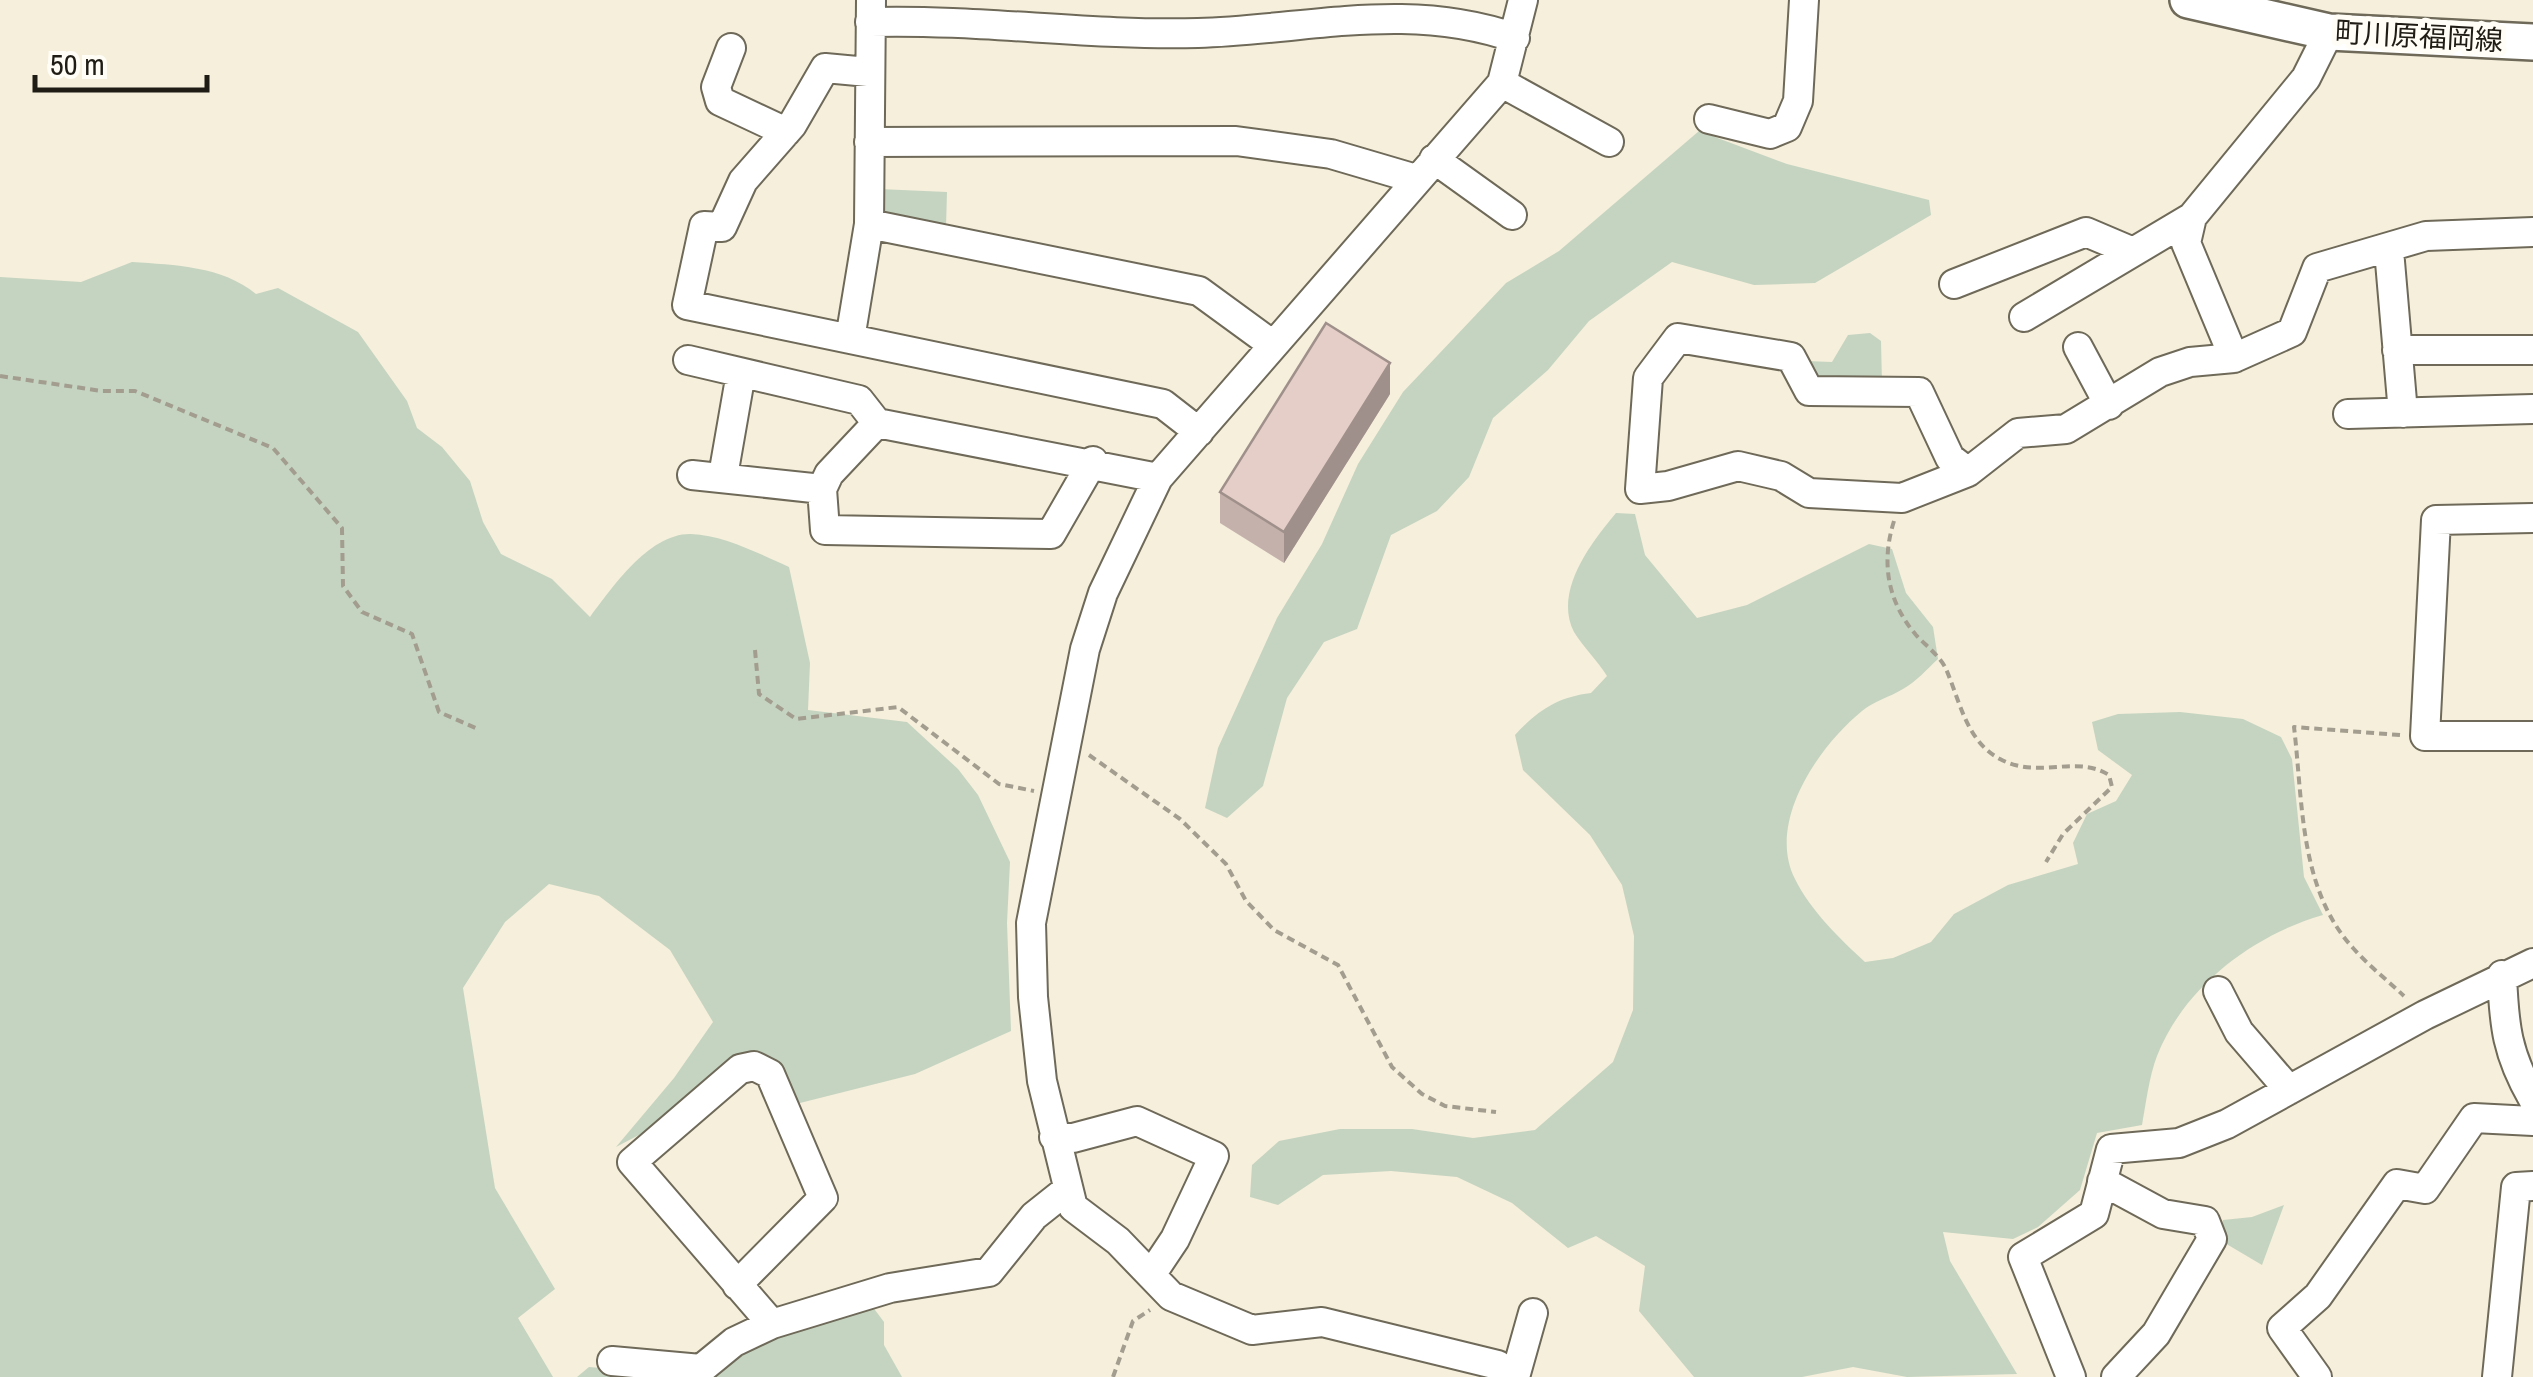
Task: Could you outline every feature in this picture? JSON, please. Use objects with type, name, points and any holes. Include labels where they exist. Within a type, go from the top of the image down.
[{"type":"main road","name":"町川原福岡線","points":[[2188,0],[2329,32],[2533,42]]},
{"type":"street","points":[[1523,0],[1502,83],[1158,478],[1103,593],[1084,649],[1070,739],[1031,923],[1032,997],[1054,1138],[1073,1207],[1118,1240],[1171,1296],[1252,1330],[1322,1322],[1498,1364],[1512,1377],[1533,1313]]},
{"type":"street","points":[[1709,119],[1770,134],[1788,127],[1798,100],[1804,0]]},
{"type":"street","points":[[850,339],[869,224],[870,11],[950,20],[1199,33],[1380,10],[1515,38]]},
{"type":"street","points":[[2024,317],[2192,217],[2306,78],[2329,32]]},
{"type":"street","points":[[732,48],[716,87],[720,101],[786,132]]},
{"type":"street","points":[[868,72],[826,68],[786,132],[743,181],[722,227],[704,226],[687,305],[1162,404],[1199,432]]},
{"type":"street","points":[[1502,83],[1609,142]]},
{"type":"street","points":[[870,142],[1236,140],[1425,169],[1512,216]]},
{"type":"street","points":[[2192,217],[2186,243],[2234,358]]},
{"type":"street","points":[[869,224],[1199,290],[1272,345]]},
{"type":"street","points":[[1954,284],[2086,232],[2133,252]]},
{"type":"street","points":[[1968,472],[1950,458],[1919,392],[1809,391],[1791,357],[1678,338],[1648,378],[1640,489],[1668,486],[1738,466],[1780,476],[1809,493],[1902,498],[1968,472],[2018,433],[2066,429],[2160,372],[2190,362],[2234,358],[2292,332],[2317,268],[2389,250],[2426,236],[2533,232]]},
{"type":"street","points":[[2389,250],[2402,413]]},
{"type":"street","points":[[2078,347],[2109,405]]},
{"type":"street","points":[[2398,350],[2533,350]]},
{"type":"street","points":[[688,360],[859,400],[877,423],[1094,462],[1158,478]]},
{"type":"street","points":[[723,476],[741,373]]},
{"type":"street","points":[[2348,414],[2533,409]]},
{"type":"street","points":[[877,423],[828,474],[822,489],[826,530],[1050,534],[1094,462]]},
{"type":"street","points":[[692,474],[822,489]]},
{"type":"street","points":[[2533,518],[2436,520],[2425,736],[2533,736]]},
{"type":"street","points":[[2071,1377],[2024,1257],[2094,1214],[2110,1149],[2179,1143],[2227,1124],[2425,1015],[2533,963]]},
{"type":"street","points":[[2502,975],[2504,1032],[2516,1068],[2533,1099]]},
{"type":"street","points":[[2218,990],[2239,1032],[2289,1090]]},
{"type":"street","points":[[738,1285],[823,1198],[770,1074],[754,1066],[740,1068],[632,1162],[738,1285],[772,1324]]},
{"type":"street","points":[[2316,1377],[2282,1328],[2318,1296],[2397,1184],[2425,1189],[2474,1118],[2533,1121]]},
{"type":"street","points":[[1054,1138],[1073,1138],[1137,1120],[1214,1156],[1175,1239],[1151,1275]]},
{"type":"street","points":[[2102,1181],[2164,1214],[2205,1221],[2212,1239],[2156,1334],[2116,1377]]},
{"type":"street","points":[[2497,1377],[2516,1186],[2533,1186]]},
{"type":"street","points":[[612,1361],[701,1368],[734,1342],[772,1324],[890,1288],[989,1272],[1034,1216],[1068,1189]]},
{"type":"path","points":[[0,376],[102,392],[135,391],[273,448],[342,528],[343,586],[362,612],[412,634],[439,712],[478,729]]},
{"type":"path","points":[[1902,498],[1884,563],[1909,626],[1944,665],[1972,734],[1998,758],[2034,771],[2090,764],[2109,775],[2112,786],[2064,834],[2046,862]]},
{"type":"path","points":[[755,650],[759,694],[796,718],[898,708],[999,784],[1058,795]]},
{"type":"path","points":[[2425,736],[2294,727],[2311,875],[2330,918],[2352,947],[2425,1015]]},
{"type":"path","points":[[1070,739],[1180,819],[1226,864],[1246,901],[1274,930],[1338,965],[1392,1067],[1412,1085],[1446,1106],[1496,1112]]},
{"type":"path","points":[[1113,1377],[1133,1320],[1171,1296]]},
{"type":"green space","points":[[1699,131],[1787,164],[1929,200],[1931,215],[1815,283],[1754,285],[1672,262],[1589,321],[1548,370],[1493,418],[1469,477],[1437,511],[1391,535],[1357,629],[1324,642],[1287,698],[1263,786],[1227,818],[1205,808],[1218,748],[1277,618],[1322,544],[1358,464],[1403,392],[1506,283],[1559,251]]},
{"type":"green space","points":[[879,189],[947,192],[946,227],[879,217]]},
{"type":"green space","points":[[132,262],[213,272],[256,294],[278,288],[358,332],[407,401],[417,428],[442,447],[470,481],[483,522],[501,554],[552,579],[590,617],[633,564],[661,542],[676,536],[716,538],[789,567],[810,663],[808,710],[907,722],[958,769],[978,795],[1010,862],[1007,923],[1011,1031],[915,1074],[796,1104],[770,1066],[616,1147],[674,1078],[713,1022],[670,950],[599,896],[549,884],[505,922],[463,988],[495,1188],[555,1289],[518,1318],[553,1377],[0,1377],[0,277],[81,282]]},
{"type":"green space","points":[[1870,333],[1881,341],[1882,383],[1823,386],[1806,361],[1832,362],[1848,335]]},
{"type":"green space","points":[[1616,513],[1635,514],[1645,555],[1697,618],[1747,605],[1869,544],[1892,549],[1906,593],[1933,627],[1938,659],[1908,686],[1862,711],[1829,744],[1802,787],[1787,834],[1788,857],[1801,891],[1826,924],[1865,962],[1893,958],[1931,942],[1954,914],[2008,885],[2078,864],[2073,843],[2087,814],[2116,801],[2132,775],[2098,750],[2092,722],[2118,714],[2180,712],[2243,719],[2281,737],[2292,759],[2304,877],[2323,915],[2247,950],[2203,986],[2184,1008],[2157,1056],[2142,1125],[2097,1133],[2080,1190],[2038,1227],[2013,1239],[1943,1232],[1950,1261],[2017,1374],[1907,1377],[1853,1367],[1802,1377],[1694,1377],[1639,1311],[1645,1266],[1596,1236],[1568,1248],[1512,1203],[1457,1177],[1391,1171],[1323,1175],[1278,1205],[1250,1197],[1252,1165],[1279,1141],[1340,1129],[1412,1129],[1473,1138],[1535,1130],[1613,1062],[1633,1010],[1634,936],[1622,885],[1590,835],[1523,770],[1515,735],[1549,706],[1591,693],[1607,676],[1574,632],[1568,600],[1578,568]]},
{"type":"green space","points":[[2284,1205],[2262,1265],[2218,1239],[2223,1220],[2252,1217]]},
{"type":"green space","points":[[819,1294],[869,1302],[884,1322],[884,1345],[902,1377],[577,1377],[589,1367],[647,1372],[706,1357],[733,1326]]},
{"type":"building","points":[[1326,323],[1390,363],[1284,532],[1220,492]]}]
